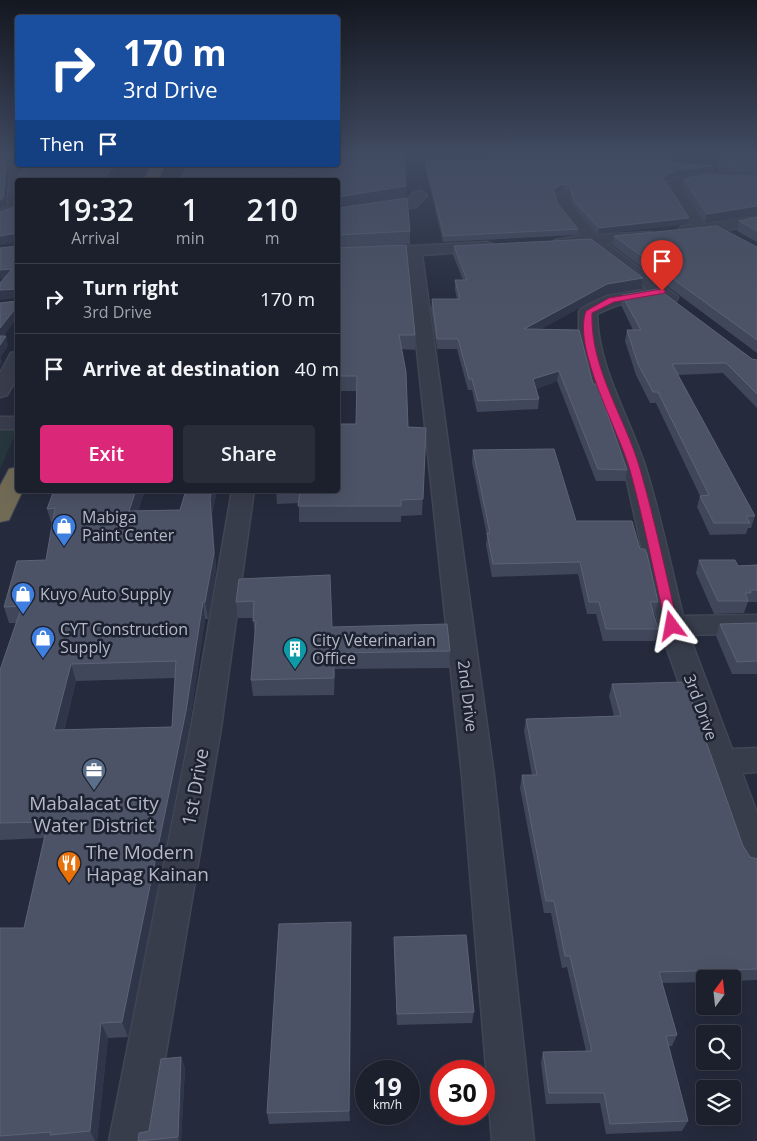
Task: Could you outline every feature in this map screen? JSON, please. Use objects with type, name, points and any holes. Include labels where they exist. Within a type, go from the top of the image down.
[{"type":"highway","points":[[0,514],[10,481]]},
{"type":"street","points":[[0,215],[14,209],[15,206]]},
{"type":"street","points":[[340,215],[396,206]]},
{"type":"street","points":[[564,206],[593,241],[686,310]]},
{"type":"street","points":[[685,206],[699,228]]},
{"type":"street","points":[[543,244],[593,241],[699,228],[718,228],[757,220]]},
{"type":"street","points":[[718,228],[742,242]]},
{"type":"street","points":[[340,255],[504,246]]},
{"type":"street","name":"2nd Drive","points":[[414,252],[478,776],[513,1141]]},
{"type":"street","name":"3rd Drive","points":[[662,291],[612,300],[588,312],[591,353],[635,468],[672,626],[720,762],[757,857]]},
{"type":"street","points":[[0,391],[15,362]]},
{"type":"street","points":[[0,423],[15,423]]},
{"type":"street","name":"1st Drive","points":[[130,1141],[206,728],[243,493]]},
{"type":"street","points":[[672,626],[757,624]]},
{"type":"street","points":[[720,762],[757,760]]},
{"type":"shaded area","points":[[15,427],[15,435],[0,469],[0,428]]},
{"type":"building","points":[[408,206],[410,231],[340,235],[340,208]]},
{"type":"building","points":[[437,206],[560,206],[578,229],[444,236]]},
{"type":"building","points":[[579,206],[681,206],[689,218],[599,228]]},
{"type":"building","points":[[702,206],[755,206],[707,214]]},
{"type":"building","points":[[15,207],[15,233],[0,236],[0,212]]},
{"type":"building","points":[[757,217],[757,231],[739,221]]},
{"type":"building","points":[[717,226],[757,247],[757,340],[614,236]]},
{"type":"building","points":[[591,239],[643,278],[607,284],[524,329],[579,330],[593,384],[597,384],[627,470],[598,469],[559,371],[533,379],[539,399],[478,401],[472,379],[469,379],[458,339],[437,339],[432,299],[460,299],[455,280],[467,280],[454,246]]},
{"type":"building","points":[[406,245],[415,335],[399,335],[406,372],[408,427],[426,428],[423,499],[401,500],[401,506],[298,506],[300,493],[340,493],[340,424],[356,424],[357,376],[340,376],[340,248]]},
{"type":"building","points":[[15,246],[15,289],[0,290],[0,283],[12,269],[0,270],[0,248]]},
{"type":"building","points":[[658,289],[752,359],[757,360],[757,394],[726,363],[672,364],[755,516],[746,516],[750,523],[714,523],[700,496],[709,495],[658,392],[653,392],[638,364],[627,330],[641,330],[622,295]]},
{"type":"building","points":[[15,301],[15,309],[0,328],[0,303]]},
{"type":"building","points":[[0,336],[6,336],[0,345]]},
{"type":"building","points":[[554,449],[576,521],[632,521],[640,549],[645,549],[647,554],[658,602],[650,602],[658,629],[606,629],[599,602],[589,602],[580,562],[493,564],[487,533],[490,533],[473,450]]},
{"type":"building","points":[[53,493],[135,493],[129,511],[180,510],[185,493],[211,493],[214,553],[205,602],[203,602],[186,711],[122,1022],[101,1023],[90,1131],[50,1135],[51,1132],[0,1136],[0,928],[24,928],[48,822],[0,823],[0,670],[22,606],[4,607],[17,561],[46,560],[55,508],[47,509]],"holes":[[[176,661],[172,727],[54,730],[71,664]]]},
{"type":"building","points":[[699,560],[735,560],[738,566],[757,565],[757,590],[750,590],[751,593],[745,593],[748,601],[718,601]]},
{"type":"building","points":[[330,575],[332,627],[447,624],[450,651],[334,653],[334,678],[251,680],[256,621],[253,621],[254,601],[236,602],[239,579]]},
{"type":"building","points":[[757,623],[757,661],[737,662],[720,624]]},
{"type":"building","points":[[685,682],[743,846],[750,857],[757,859],[757,969],[659,972],[677,1035],[666,1036],[688,1121],[610,1124],[604,1093],[549,1093],[543,1052],[592,1051],[570,956],[565,956],[554,901],[546,901],[522,775],[537,775],[526,719],[621,716],[612,684]]},
{"type":"building","points":[[351,922],[349,1111],[267,1113],[279,924]]},
{"type":"building","points":[[466,935],[474,1012],[397,1014],[394,937]]},
{"type":"building","points":[[181,1057],[178,1137],[138,1141],[139,1133],[149,1131],[161,1059]]},
{"type":"place","name":"Mabiga Paint Center","points":[[64,547]]},
{"type":"place","name":"Kuyo Auto Supply","points":[[23,615]]},
{"type":"place","name":"CYT Construction Supply","points":[[43,659]]},
{"type":"place","name":"City Veterinarian Office","points":[[295,670]]},
{"type":"place","name":"Mabalacat City Water District","points":[[94,791]]},
{"type":"place","name":"The Modern Hapag Kainan","points":[[69,884]]},
{"type":"route","points":[[662,291],[612,300],[588,312],[588,329],[591,353],[635,468],[672,626]]}]
